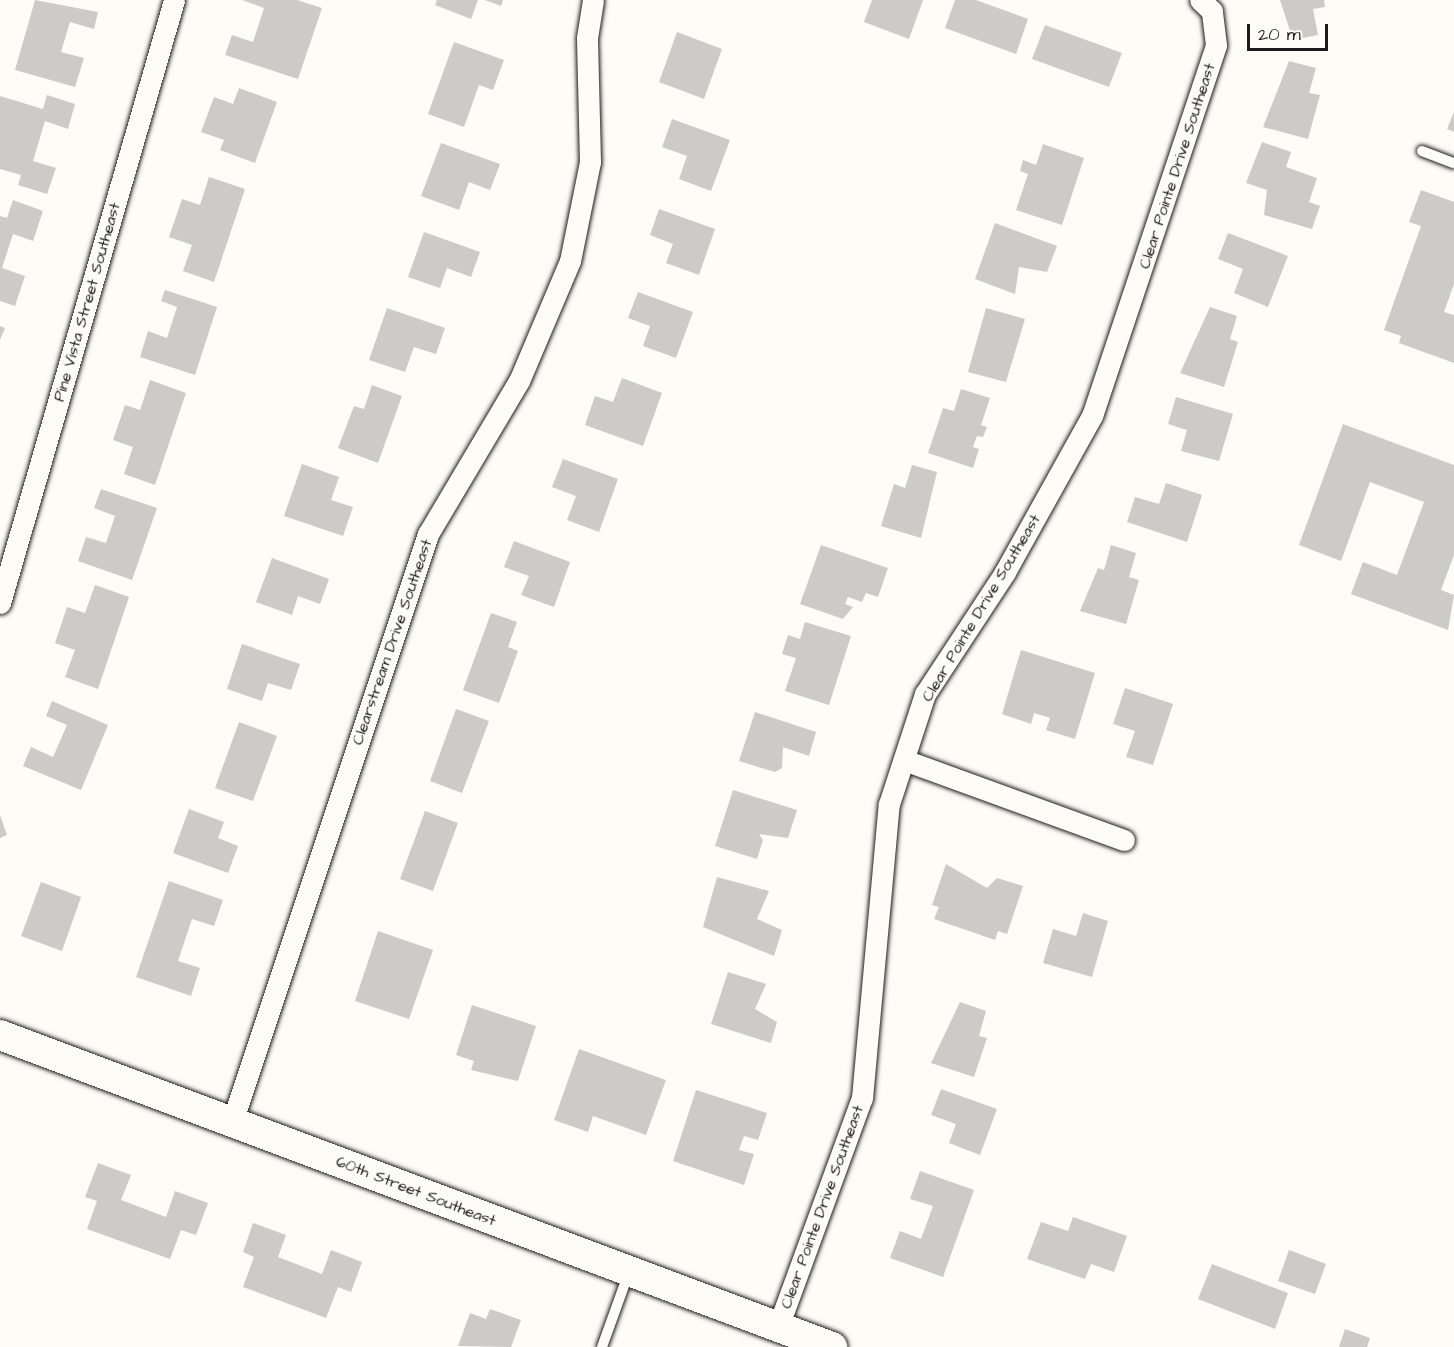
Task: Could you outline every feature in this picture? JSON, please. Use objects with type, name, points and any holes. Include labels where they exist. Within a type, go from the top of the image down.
[{"type":"main road","name":"60th Street Southeast","points":[[0,1035],[832,1347]]},
{"type":"street","name":"Pine Vista Street Southeast","points":[[0,603],[174,0]]},
{"type":"street","name":"Clearstream Drive Southeast","points":[[232,1122],[428,534],[519,381],[570,261],[590,162],[587,38],[593,0]]},
{"type":"street","name":"Clear Pointe Drive Southeast","points":[[778,1327],[862,1098],[889,804],[925,694],[1005,572],[1092,416],[1216,45],[1212,11],[1200,0]]},
{"type":"street","points":[[904,760],[1124,840]]},
{"type":"lane","points":[[1422,151],[1454,163]]},
{"type":"lane","points":[[602,1347],[629,1271]]},
{"type":"building","points":[[35,0],[98,12],[94,29],[70,22],[61,52],[84,58],[75,87],[15,70]]},
{"type":"building","points":[[242,0],[297,0],[322,8],[298,79],[225,55],[232,35],[253,42],[264,8]]},
{"type":"building","points":[[437,0],[478,0],[471,19],[435,5]]},
{"type":"building","points":[[485,0],[503,0],[501,6]]},
{"type":"building","points":[[872,0],[923,0],[909,39],[864,22]]},
{"type":"building","points":[[955,0],[976,0],[1028,19],[1016,54],[945,28]]},
{"type":"building","points":[[1280,0],[1324,0],[1325,7],[1313,9],[1318,35],[1293,40]]},
{"type":"building","points":[[1045,25],[1122,53],[1109,87],[1032,59]]},
{"type":"building","points":[[677,32],[722,49],[704,99],[659,82]]},
{"type":"building","points":[[454,42],[504,60],[493,90],[479,85],[464,127],[428,114]]},
{"type":"building","points":[[1289,61],[1316,68],[1309,93],[1320,95],[1308,139],[1263,127]]},
{"type":"building","points":[[239,88],[277,102],[255,163],[220,150],[224,140],[201,132],[214,97],[233,104]]},
{"type":"building","points":[[47,95],[75,104],[68,129],[45,121],[33,161],[56,168],[47,194],[18,185],[21,175],[0,169],[0,96],[43,109]]},
{"type":"building","points":[[1454,112],[1454,132],[1447,129]]},
{"type":"building","points":[[672,119],[730,140],[711,191],[679,179],[687,156],[662,147]]},
{"type":"building","points":[[1262,142],[1291,152],[1286,167],[1317,178],[1309,202],[1320,206],[1312,229],[1264,215],[1267,190],[1246,183]]},
{"type":"building","points":[[441,143],[500,164],[490,190],[469,182],[459,210],[421,196]]},
{"type":"building","points":[[1043,144],[1084,158],[1062,225],[1016,210],[1028,174],[1020,171],[1023,160],[1036,165]]},
{"type":"building","points":[[209,177],[245,189],[214,282],[183,271],[192,245],[169,237],[182,199],[200,205]]},
{"type":"building","points":[[1421,190],[1454,202],[1454,284],[1444,312],[1454,315],[1454,363],[1399,343],[1401,336],[1384,330],[1421,226],[1409,222]]},
{"type":"building","points":[[13,200],[43,211],[33,241],[13,234],[2,268],[25,276],[15,306],[0,301],[0,216],[7,218]]},
{"type":"building","points":[[659,209],[715,229],[699,275],[666,263],[673,244],[650,235]]},
{"type":"building","points":[[995,223],[1057,246],[1047,272],[1019,267],[1015,294],[975,279]]},
{"type":"building","points":[[424,232],[480,252],[471,277],[447,268],[440,288],[408,277]]},
{"type":"building","points":[[1228,233],[1288,256],[1268,307],[1234,293],[1243,269],[1218,259]]},
{"type":"building","points":[[165,290],[217,307],[195,375],[140,357],[148,331],[167,338],[177,307],[161,301]]},
{"type":"building","points":[[638,292],[693,312],[676,358],[643,346],[650,326],[628,318]]},
{"type":"building","points":[[1210,307],[1237,316],[1230,339],[1238,342],[1224,387],[1180,373]]},
{"type":"building","points":[[387,308],[445,328],[436,354],[414,347],[405,372],[369,360]]},
{"type":"building","points":[[986,308],[1025,319],[1006,382],[968,372]]},
{"type":"building","points":[[0,326],[5,328],[0,340]]},
{"type":"building","points":[[622,378],[662,393],[643,446],[585,425],[595,396],[613,402]]},
{"type":"building","points":[[150,380],[186,393],[155,485],[124,474],[133,447],[113,440],[125,405],[140,410]]},
{"type":"building","points":[[372,385],[402,396],[378,463],[338,448],[354,406],[364,409]]},
{"type":"building","points":[[961,389],[990,398],[981,425],[987,427],[983,437],[977,436],[973,447],[979,449],[973,468],[928,453],[943,408],[954,411]]},
{"type":"building","points":[[1176,397],[1233,414],[1219,461],[1181,451],[1187,430],[1168,424]]},
{"type":"building","points":[[1343,424],[1454,465],[1454,555],[1441,590],[1454,595],[1448,630],[1351,594],[1363,562],[1397,575],[1424,502],[1370,482],[1341,561],[1299,545]]},
{"type":"building","points":[[563,459],[618,479],[599,532],[567,520],[576,496],[552,487]]},
{"type":"building","points":[[302,464],[339,477],[331,500],[353,507],[343,536],[284,516]]},
{"type":"building","points":[[912,465],[937,472],[921,538],[881,526],[894,484],[905,488]]},
{"type":"building","points":[[1166,483],[1202,495],[1187,542],[1127,522],[1135,497],[1159,504]]},
{"type":"building","points":[[101,489],[157,508],[132,580],[78,561],[86,537],[106,543],[115,516],[94,508]]},
{"type":"building","points":[[514,541],[570,562],[554,607],[521,595],[529,576],[504,567]]},
{"type":"building","points":[[821,545],[888,568],[878,597],[866,593],[862,602],[848,597],[845,604],[853,607],[843,619],[800,604]]},
{"type":"building","points":[[1111,545],[1136,553],[1129,577],[1139,580],[1126,624],[1080,611],[1098,568],[1104,570]]},
{"type":"building","points":[[272,558],[329,579],[320,604],[298,596],[292,615],[256,602]]},
{"type":"building","points":[[95,585],[129,597],[98,689],[65,677],[75,650],[55,643],[67,607],[85,613]]},
{"type":"building","points":[[491,613],[517,622],[508,647],[518,651],[499,703],[463,690]]},
{"type":"building","points":[[805,622],[851,636],[829,705],[785,691],[796,658],[782,654],[788,635],[800,639]]},
{"type":"building","points":[[242,644],[300,664],[291,690],[268,683],[262,701],[227,689]]},
{"type":"building","points":[[1021,650],[1095,673],[1075,739],[1046,730],[1050,718],[1034,713],[1031,724],[1002,714]]},
{"type":"building","points":[[1125,688],[1173,704],[1153,765],[1126,757],[1135,731],[1113,724]]},
{"type":"building","points":[[52,701],[108,725],[81,790],[23,766],[31,747],[53,757],[67,725],[46,716]]},
{"type":"building","points":[[456,709],[489,721],[462,793],[430,781]]},
{"type":"building","points":[[755,712],[816,732],[809,756],[783,747],[782,768],[775,772],[739,761]]},
{"type":"building","points":[[239,722],[277,736],[253,801],[215,788]]},
{"type":"building","points":[[733,790],[797,810],[788,838],[759,834],[763,840],[757,859],[715,846]]},
{"type":"building","points":[[189,809],[224,822],[218,838],[238,846],[228,873],[173,853]]},
{"type":"building","points":[[425,811],[458,823],[433,891],[400,879]]},
{"type":"building","points":[[0,815],[7,835],[0,838]]},
{"type":"building","points":[[946,864],[987,888],[997,878],[1023,886],[1007,934],[998,931],[995,940],[934,919],[939,907],[932,905]]},
{"type":"building","points":[[717,877],[769,891],[757,919],[782,930],[774,956],[703,927]]},
{"type":"building","points":[[169,881],[223,900],[214,926],[192,919],[178,961],[200,968],[191,996],[136,977]]},
{"type":"building","points":[[41,882],[81,897],[62,951],[21,936]]},
{"type":"building","points":[[1083,913],[1108,921],[1092,977],[1043,963],[1053,929],[1076,936]]},
{"type":"building","points":[[378,931],[433,950],[409,1019],[355,1001]]},
{"type":"building","points":[[728,972],[766,984],[755,1009],[777,1022],[771,1043],[711,1024]]},
{"type":"building","points":[[960,1002],[986,1011],[979,1036],[987,1038],[974,1077],[931,1063]]},
{"type":"building","points":[[472,1005],[536,1026],[518,1081],[471,1070],[474,1061],[456,1055]]},
{"type":"building","points":[[579,1049],[666,1080],[646,1135],[593,1116],[588,1132],[554,1120]]},
{"type":"building","points":[[941,1089],[997,1109],[980,1155],[949,1143],[956,1124],[931,1115]]},
{"type":"building","points":[[696,1090],[767,1113],[758,1140],[744,1136],[739,1150],[754,1154],[744,1185],[673,1161]]},
{"type":"building","points":[[98,1163],[131,1175],[121,1200],[166,1217],[175,1191],[208,1203],[196,1235],[181,1230],[170,1259],[87,1229],[97,1201],[85,1197]]},
{"type":"building","points":[[920,1171],[974,1190],[943,1277],[890,1258],[900,1231],[921,1239],[933,1206],[910,1199]]},
{"type":"building","points":[[1073,1217],[1127,1236],[1114,1272],[1091,1264],[1085,1279],[1027,1259],[1041,1222],[1068,1231]]},
{"type":"building","points":[[253,1223],[286,1235],[278,1257],[322,1274],[331,1250],[362,1262],[351,1292],[338,1287],[326,1318],[243,1287],[254,1257],[243,1252]]},
{"type":"building","points":[[1289,1250],[1326,1264],[1315,1294],[1278,1281]]},
{"type":"building","points":[[1212,1264],[1288,1293],[1275,1329],[1198,1299]]},
{"type":"building","points":[[490,1309],[521,1320],[511,1347],[458,1346],[470,1313],[486,1319]]},
{"type":"building","points":[[1345,1329],[1370,1338],[1367,1347],[1339,1347]]}]
